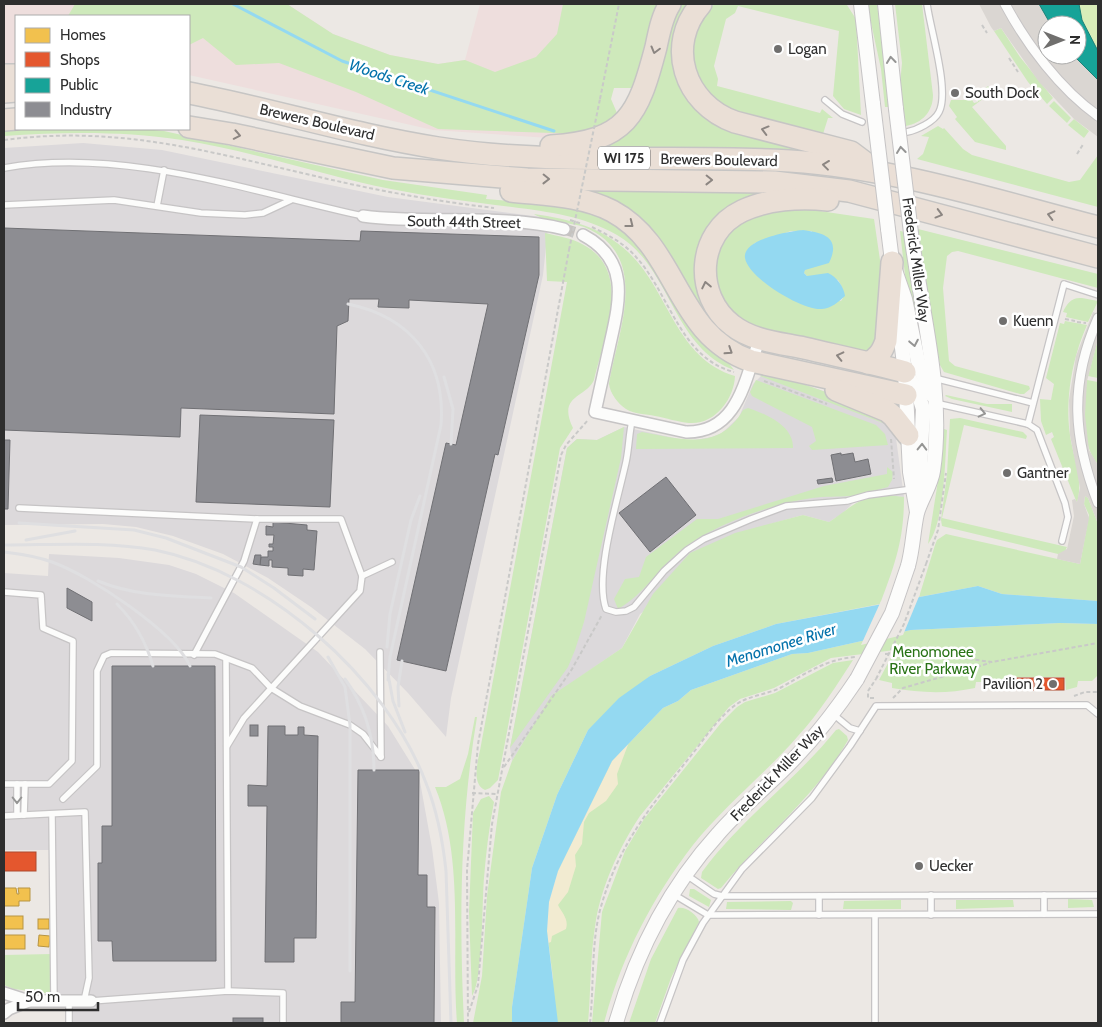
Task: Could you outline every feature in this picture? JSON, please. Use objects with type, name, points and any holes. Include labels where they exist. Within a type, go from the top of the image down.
[{"type":"highway","points":[[374,135],[442,141],[548,146],[589,142],[601,137],[628,119],[644,91],[662,23],[670,4]]},
{"type":"highway","points":[[701,4],[689,21],[684,35],[682,54],[688,82],[702,102],[729,120],[851,152],[875,170]]},
{"type":"highway","name":"Brewers Boulevard","points":[[190,93],[438,148],[547,157],[755,160],[875,170],[1098,228]]},
{"type":"highway","name":"Brewers Boulevard","points":[[190,127],[232,134],[393,168],[527,179],[774,182],[876,196],[1098,257]]},
{"type":"highway","points":[[393,168],[474,186],[577,199],[611,211],[646,239],[694,318],[708,336],[735,356],[743,367],[793,369],[914,397]]},
{"type":"highway","points":[[876,196],[847,203],[819,199],[795,200],[756,206],[729,220],[718,231],[707,253],[704,272],[708,294],[713,305],[733,326],[760,338],[921,375]]},
{"type":"highway","points":[[868,362],[879,355],[886,341],[892,262]]},
{"type":"highway","points":[[793,369],[824,386],[887,411],[893,416],[899,436]]},
{"type":"street","name":"Frederick Miller Way","points":[[616,1023],[638,958],[672,894],[685,874],[717,834],[782,771],[833,714],[857,678],[892,613],[913,546],[917,513],[933,472],[935,403],[921,375],[892,262],[861,4]]},
{"type":"street","name":"Frederick Miller Way","points":[[885,4],[917,284],[921,375]]},
{"type":"street","points":[[1005,4],[1028,40],[1051,70],[1098,116]]},
{"type":"street","name":"South 44th Street","points":[[363,216],[406,221],[563,223]]},
{"type":"street","points":[[583,234],[595,242],[609,257],[619,286],[617,310],[595,412],[686,432],[696,432],[714,427],[731,412],[743,367],[760,338]]},
{"type":"street","points":[[1098,318],[1080,376],[1076,416],[1079,442],[1098,504]]},
{"type":"street","points":[[917,513],[922,460],[914,397],[921,375]]},
{"type":"street","name":"Frederick Miller Way","points":[[914,397],[899,436],[913,489],[917,513]]},
{"type":"street","points":[[914,397],[935,403]]},
{"type":"street","points":[[4,993],[29,1001],[88,1001]]},
{"type":"street","points":[[4,1013],[9,1008],[29,1001]]},
{"type":"lane","points":[[906,132],[923,126],[938,115],[942,102],[935,35],[927,4]]},
{"type":"lane","points":[[825,100],[842,114],[862,122]]},
{"type":"lane","points":[[4,168],[85,163],[164,170],[363,216]]},
{"type":"lane","points":[[157,206],[164,170]]},
{"type":"lane","points":[[4,205],[114,200],[201,214],[245,215],[263,213],[291,200]]},
{"type":"lane","points":[[1028,424],[1064,284],[1098,295]]},
{"type":"lane","points":[[921,375],[1033,403]]},
{"type":"lane","points":[[935,403],[1028,424],[1037,430],[1065,503],[1068,517],[1062,542]]},
{"type":"lane","points":[[632,420],[628,450],[603,570],[603,602],[606,609],[621,612],[634,607],[664,571],[686,550],[704,539],[751,519],[786,506],[847,501],[868,495],[913,489]]},
{"type":"lane","points":[[19,508],[257,518],[341,518],[362,576],[360,591],[244,718],[227,746]]},
{"type":"lane","points":[[194,655],[244,561],[257,518]]},
{"type":"lane","points":[[362,576],[392,562]]},
{"type":"lane","points":[[4,592],[41,595],[43,628],[73,641],[72,762],[49,784],[4,784]]},
{"type":"lane","points":[[63,799],[97,766],[97,671],[104,656],[110,653],[214,654],[252,668],[271,688],[300,706],[350,725],[363,734],[381,756],[380,652]]},
{"type":"lane","points":[[226,659],[228,991]]},
{"type":"lane","points":[[660,1023],[683,960],[708,915],[742,869],[812,798],[876,706],[1088,705],[1098,714]]},
{"type":"lane","points":[[833,714],[850,728],[860,731]]},
{"type":"lane","points":[[17,784],[21,815]]},
{"type":"lane","points":[[21,815],[24,784]]},
{"type":"lane","points":[[4,816],[85,812],[88,1001],[228,991],[283,993],[283,1023]]},
{"type":"lane","points":[[52,814],[54,1001]]},
{"type":"lane","points":[[685,874],[714,894],[722,896],[1098,894]]},
{"type":"lane","points":[[672,894],[708,915],[1098,914]]},
{"type":"lane","points":[[931,895],[931,915]]},
{"type":"lane","points":[[1044,895],[1044,914]]},
{"type":"lane","points":[[819,896],[819,915]]},
{"type":"lane","points":[[875,915],[875,1023]]},
{"type":"lane","points":[[69,1001],[69,1023]]},
{"type":"path","points":[[468,1023],[466,962],[467,870],[472,793],[484,706],[569,250],[620,4]]},
{"type":"path","points":[[982,24],[987,33]]},
{"type":"path","points":[[1009,58],[1018,72]]},
{"type":"path","points":[[4,140],[89,135],[178,144],[402,194],[500,209]]},
{"type":"path","points":[[1077,154],[1084,143]]},
{"type":"path","points":[[563,223],[590,226],[626,247],[638,258],[652,279],[686,338],[710,360],[743,367]]},
{"type":"path","points":[[1065,319],[1086,324]]},
{"type":"path","points":[[762,380],[827,404]]},
{"type":"path","points":[[468,1014],[478,985],[486,882],[497,794],[561,455],[566,446],[595,412]]},
{"type":"path","points":[[894,479],[899,436]]},
{"type":"path","points":[[876,698],[868,698],[868,691],[904,624],[938,530],[946,466]]},
{"type":"path","points":[[503,768],[556,689],[572,669],[606,609]]},
{"type":"path","points":[[885,698],[893,698],[903,688],[992,662]]},
{"type":"path","points":[[472,793],[497,794]]},
{"type":"shaded area","points":[[4,4],[287,4],[333,34],[390,55],[438,64],[465,60],[480,4],[605,4],[578,136],[549,138],[433,130],[190,75],[190,15],[15,15],[15,70],[4,69]]},
{"type":"shaded area","points":[[979,4],[1039,4],[1045,15],[1037,15],[1037,65],[1083,65],[1098,80],[1098,137],[1074,119],[1039,82],[1001,28],[994,31]]},
{"type":"shaded area","points":[[83,143],[162,150],[388,197],[549,218],[543,275],[451,698],[446,737],[408,693],[365,649],[311,607],[268,578],[223,554],[173,536],[136,527],[103,524],[4,525],[4,148]]},
{"type":"shaded area","points":[[1093,312],[1098,314],[1098,339],[1087,381],[1085,415],[1089,450],[1098,465],[1098,524],[1088,498],[1085,496],[1084,504],[1089,518],[1080,564],[1057,559],[1058,554],[1067,549],[1074,516],[1072,500],[1075,499],[1077,502],[1080,488],[1070,435],[1069,400],[1076,356]]},
{"type":"shaded area","points":[[763,374],[774,374],[866,406],[895,431],[904,497],[888,495],[853,503],[843,513],[829,522],[803,515],[770,524],[640,614],[622,648],[552,696],[512,761],[510,748],[567,448],[577,439],[597,440],[624,427],[688,441],[712,437],[722,433],[739,417],[753,384]]},
{"type":"shaded area","points":[[49,554],[119,558],[169,565],[196,574],[234,593],[318,652],[388,726],[419,776],[432,848],[439,903],[441,1023],[66,1023],[66,994],[52,994],[50,850],[4,850],[4,573],[48,576]]},
{"type":"green space","points":[[75,4],[287,4],[333,34],[390,55],[438,64],[465,60],[495,72],[536,57],[557,34],[563,4],[658,4],[635,88],[614,88],[611,99],[617,113],[615,119],[581,134],[438,129],[356,92],[279,63],[236,65],[203,38],[190,44],[190,15],[69,15]]},
{"type":"green space","points":[[681,4],[692,4],[682,85],[818,154],[752,149],[588,148],[604,141]]},
{"type":"green space","points":[[715,4],[847,5],[856,19],[861,115],[844,109],[833,96],[839,31],[738,6],[735,13],[726,19],[714,66],[718,79],[717,86],[820,113],[822,109],[833,118],[828,118],[823,134],[726,108],[697,84],[691,38],[708,9]]},
{"type":"green space","points":[[867,4],[877,4],[890,107],[885,107],[881,69]]},
{"type":"green space","points":[[895,4],[922,4],[933,95],[931,107],[926,116],[912,125],[906,126],[900,84],[902,63]]},
{"type":"green space","points":[[1039,4],[1098,4],[1098,80],[1083,65],[1087,65],[1087,15],[1045,15]]},
{"type":"green space","points":[[1001,28],[1020,57],[1053,98],[1047,104],[1028,82],[994,31]]},
{"type":"green space","points":[[988,86],[992,92],[972,107],[1006,146],[1006,150],[975,142],[955,119],[957,117],[949,106],[951,100],[972,100],[974,103],[978,102],[977,96]]},
{"type":"green space","points":[[1054,101],[1071,118],[1067,123],[1049,106]]},
{"type":"green space","points":[[1074,119],[1089,131],[1084,138],[1068,125]]},
{"type":"green space","points":[[938,126],[944,128],[963,149],[972,155],[1069,182],[1080,180],[1098,155],[1098,207],[917,159],[923,154],[929,137],[921,136]]},
{"type":"green space","points":[[4,129],[164,131],[383,180],[487,195],[486,199],[556,205],[604,216],[636,240],[734,370],[713,359],[697,344],[649,266],[635,249],[617,235],[592,223],[553,213],[391,189],[235,150],[182,140],[93,133],[4,136]]},
{"type":"green space","points":[[590,187],[754,188],[772,196],[698,260],[743,346],[714,332],[661,247],[575,191]]},
{"type":"green space","points":[[799,208],[874,219],[880,260],[882,324],[881,333],[868,353],[759,330],[735,319],[713,281],[713,260],[731,228],[751,215]],"holes":[[[791,231],[812,231],[804,273],[807,276],[838,280],[842,287],[843,298],[841,301],[767,284],[750,267],[746,252],[755,243]]]},
{"type":"green space","points":[[534,214],[584,225],[607,236],[628,252],[654,285],[674,322],[686,339],[699,354],[715,367],[735,376],[734,385],[727,402],[715,415],[707,420],[689,423],[633,412],[623,407],[617,401],[609,384],[623,319],[625,297],[624,276],[618,256],[605,240],[584,227],[543,218]]},
{"type":"green space","points":[[918,229],[1098,274],[1098,288],[958,251],[952,252],[947,256],[943,288],[949,361],[955,366],[1029,386],[1030,389],[1024,394],[944,372],[940,365],[924,279]]},
{"type":"green space","points":[[900,231],[905,232],[924,360],[906,284]]},
{"type":"green space","points":[[545,233],[578,242],[598,256],[607,270],[611,287],[611,306],[594,380],[590,386],[575,398],[568,409],[573,428],[560,448],[498,780],[485,790],[480,787],[478,782],[477,763],[567,282],[547,281]]},
{"type":"green space","points":[[1075,298],[1098,301],[1088,322],[1066,317],[1067,313],[1063,312],[1068,303]]},
{"type":"green space","points":[[1065,321],[1087,325],[1077,351],[1068,407],[1070,435],[1079,477],[1077,503],[1051,439],[1054,437],[1052,432],[1046,435],[1041,421],[1040,399],[1051,400],[1054,384],[1046,378],[1060,323],[1064,324]]},
{"type":"green space","points":[[1098,339],[1098,378],[1088,376]]},
{"type":"green space","points":[[763,374],[774,374],[866,406],[888,425],[760,376]]},
{"type":"green space","points":[[756,380],[876,425],[885,434],[888,445],[812,450],[809,446],[816,441],[812,427],[752,396],[750,392]]},
{"type":"green space","points":[[1087,380],[1098,382],[1098,465],[1088,446],[1084,424],[1084,401]]},
{"type":"green space","points":[[946,395],[987,404],[1012,404],[1012,412],[952,399]]},
{"type":"green space","points":[[748,408],[770,417],[784,427],[792,440],[793,448],[636,449],[637,434],[642,432],[685,439],[711,437],[723,432],[743,410]]},
{"type":"green space","points":[[960,418],[1023,432],[1027,436],[1026,439],[964,425],[942,518],[1067,547],[1064,553],[1058,554],[942,526],[941,520],[947,474],[950,419]]},
{"type":"green space","points":[[624,427],[621,458],[584,622],[575,650],[568,667],[510,748],[567,448],[577,439],[597,440]]},
{"type":"green space","points":[[941,428],[947,430],[945,473],[938,521],[934,534],[928,544],[940,468]]},
{"type":"green space","points":[[887,467],[893,472],[892,480],[888,487],[865,494],[817,497],[796,501],[763,510],[713,530],[685,547],[636,596],[618,609],[614,599],[625,579],[639,577],[646,557],[697,519],[718,519],[824,486],[887,474]]},
{"type":"green space","points":[[888,495],[904,497],[904,512],[898,552],[880,604],[776,624],[713,646],[650,676],[588,730],[557,795],[532,868],[512,1007],[512,1023],[473,1023],[482,976],[487,896],[501,792],[512,761],[551,696],[622,648],[653,594],[690,553],[735,533],[803,515],[829,522],[861,501]]},
{"type":"green space","points":[[1085,496],[1088,498],[1098,524],[1098,601],[1002,594],[978,586],[919,597],[937,540],[946,534],[1080,564],[1089,515],[1084,504]]},
{"type":"green space","name":"Menomonee River Parkway","points":[[1060,623],[1098,624],[1098,675],[1092,681],[1078,681],[1077,687],[1066,690],[1065,677],[1012,677],[1012,691],[995,687],[995,682],[976,682],[975,688],[944,692],[924,692],[892,688],[892,683],[879,680],[895,650],[831,658],[774,688],[740,699],[729,707],[640,816],[625,841],[612,869],[601,898],[595,927],[588,1023],[553,1023],[553,978],[547,931],[558,871],[612,761],[663,708],[678,701],[691,690],[792,654],[808,653],[911,630]]},
{"type":"green space","points":[[853,660],[806,727],[705,830],[678,865],[651,907],[629,952],[619,975],[604,1023],[592,1023],[602,912],[625,851],[644,819],[721,723],[737,707],[745,702],[775,693],[833,663]]},
{"type":"green space","points":[[475,717],[477,717],[467,793],[462,870],[464,1023],[457,1023],[454,873],[444,815],[435,787],[446,787],[460,779],[468,754]]},
{"type":"green space","points":[[839,729],[847,736],[848,740],[835,761],[804,799],[721,888],[718,889],[701,878],[702,872],[717,853]]},
{"type":"green space","points":[[489,796],[494,802],[485,869],[480,959],[476,988],[472,996],[469,912],[473,813],[481,799]]},
{"type":"green space","points":[[690,889],[694,889],[711,900],[709,907],[689,896]]},
{"type":"green space","points":[[1068,899],[1092,900],[1094,907],[1068,908]]},
{"type":"green space","points":[[901,900],[901,909],[843,909],[844,901]]},
{"type":"green space","points":[[956,900],[1013,900],[1014,907],[956,909]]},
{"type":"green space","points":[[791,901],[793,903],[791,910],[726,909],[727,902]]},
{"type":"green space","points":[[678,908],[684,908],[691,912],[699,922],[671,978],[655,1023],[629,1023],[651,959]]},
{"type":"green space","points":[[52,954],[52,994],[14,989],[4,985],[4,955]]},
{"type":"sand","points":[[629,742],[617,774],[618,784],[606,801],[589,813],[584,822],[582,844],[575,855],[576,866],[568,892],[558,905],[566,919],[566,929],[552,936],[551,942],[548,943],[549,902],[558,871],[612,761]]},
{"type":"water","points":[[803,230],[824,235],[832,242],[832,255],[829,263],[805,270],[804,273],[807,276],[828,273],[840,283],[845,296],[829,307],[822,309],[802,305],[778,292],[756,275],[748,266],[745,258],[746,251],[759,241],[779,234]]},
{"type":"water","name":"Menomonee River","points":[[978,586],[1002,594],[1098,601],[1098,624],[1060,623],[911,630],[808,653],[792,654],[691,690],[678,701],[663,708],[612,761],[558,871],[549,902],[547,931],[558,1023],[512,1023],[512,1007],[532,868],[557,795],[588,730],[619,698],[650,676],[713,646],[776,624]]},
{"type":"pier","points":[[920,594],[903,635],[861,645],[881,601]]},
{"type":"building: Homes","points":[[4,888],[16,888],[17,894],[19,894],[18,888],[30,888],[30,901],[19,901],[19,906],[4,906]]},
{"type":"building: Homes","points":[[4,916],[23,916],[23,929],[4,929]]},
{"type":"building: Homes","points":[[38,919],[49,919],[49,929],[38,929]]},
{"type":"building: Homes","points":[[4,935],[25,935],[25,949],[4,949]]},
{"type":"building: Homes","points":[[39,935],[50,936],[49,947],[38,946]]},
{"type":"building: Shops","points":[[1013,678],[1034,678],[1034,690],[1013,690]]},
{"type":"building: Shops","name":"Pavilion 2","points":[[1042,678],[1064,678],[1064,690],[1042,690]]},
{"type":"building: Shops","points":[[4,852],[36,852],[36,871],[4,871]]},
{"type":"building: Public","points":[[1039,4],[1079,4],[1081,15],[1045,15]]},
{"type":"building: Public","points":[[1087,30],[1098,51],[1098,80],[1083,65],[1087,65]]},
{"type":"building: Industry","points":[[4,228],[360,241],[361,231],[539,237],[539,275],[498,455],[495,454],[446,671],[397,660],[446,443],[456,445],[488,304],[409,300],[409,308],[378,307],[379,299],[349,299],[348,321],[337,326],[334,414],[181,408],[180,437],[4,430]]},
{"type":"building: Industry","points":[[200,415],[334,420],[330,507],[196,502]]},
{"type":"building: Industry","points":[[4,440],[10,440],[8,509],[4,509]]},
{"type":"building: Industry","points":[[841,453],[841,455],[853,453],[855,462],[868,459],[871,474],[836,481],[831,455]]},
{"type":"building: Industry","points":[[666,477],[696,515],[650,552],[619,513]]},
{"type":"building: Industry","points":[[832,478],[833,482],[818,484],[817,480]]},
{"type":"building: Industry","points":[[273,522],[307,525],[307,530],[317,531],[314,570],[303,569],[303,576],[288,575],[288,568],[272,567],[272,560],[269,560],[269,566],[260,565],[261,557],[268,557],[268,551],[273,551],[273,547],[269,547],[269,544],[273,544],[274,535],[266,535],[266,526],[273,527]]},
{"type":"building: Industry","points":[[255,555],[261,555],[260,565],[253,564]]},
{"type":"building: Industry","points":[[67,588],[92,602],[92,621],[67,608]]},
{"type":"building: Industry","points":[[112,666],[215,666],[216,961],[113,961],[112,941],[98,941],[98,863],[102,863],[102,826],[112,826]]},
{"type":"building: Industry","points":[[250,725],[258,725],[258,736],[250,736]]},
{"type":"building: Industry","points":[[268,726],[285,726],[285,735],[298,735],[298,727],[304,727],[304,735],[318,736],[316,938],[294,938],[294,962],[265,962],[267,806],[248,806],[248,785],[267,786]]},
{"type":"building: Industry","points":[[358,770],[419,770],[418,875],[427,875],[427,907],[435,907],[434,1023],[341,1023],[341,1002],[355,1002]]},
{"type":"building: Industry","points":[[233,1018],[263,1018],[263,1023],[233,1023]]},
{"type":"waterway","name":"Woods Creek","points":[[233,4],[342,61],[554,131]]},
{"type":"tunnel","points":[[564,229],[583,235]]},
{"type":"railway","points":[[348,304],[370,310],[390,319],[420,345],[430,362],[437,381],[441,402],[441,425],[390,657],[388,680]]},
{"type":"railway","points":[[444,377],[453,409],[451,444]]},
{"type":"railway","points":[[387,647],[390,614],[411,520],[420,496]]},
{"type":"railway","points":[[19,523],[134,530],[166,538],[241,567],[274,588],[315,619]]},
{"type":"railway","points":[[26,540],[75,531]]},
{"type":"railway","points":[[4,545],[118,545],[155,550],[197,562],[239,581],[279,605],[317,635],[352,668],[382,705],[407,743],[426,783],[433,804],[446,871],[451,1023]]},
{"type":"railway","points":[[4,552],[22,554],[52,562],[108,591],[149,621],[167,637],[181,652],[190,666]]},
{"type":"railway","points":[[98,581],[126,590],[168,596],[211,598]]},
{"type":"railway","points":[[117,604],[139,633],[153,666]]},
{"type":"railway","points":[[328,657],[345,687],[350,725],[350,971]]},
{"type":"railway","points":[[399,706],[398,687],[402,661]]},
{"type":"railway","points":[[388,674],[393,701],[405,732]]},
{"type":"railway","points":[[345,679],[358,700],[367,722],[374,758],[374,770]]},
{"type":"place","name":"Logan","points":[[778,49]]},
{"type":"place","name":"South Dock","points":[[955,93]]},
{"type":"place","name":"Kuenn","points":[[1003,321]]},
{"type":"place","name":"Gantner","points":[[1007,473]]},
{"type":"place","name":"Pavilion 2","points":[[1053,684]]},
{"type":"place","name":"Uecker","points":[[919,866]]}]
